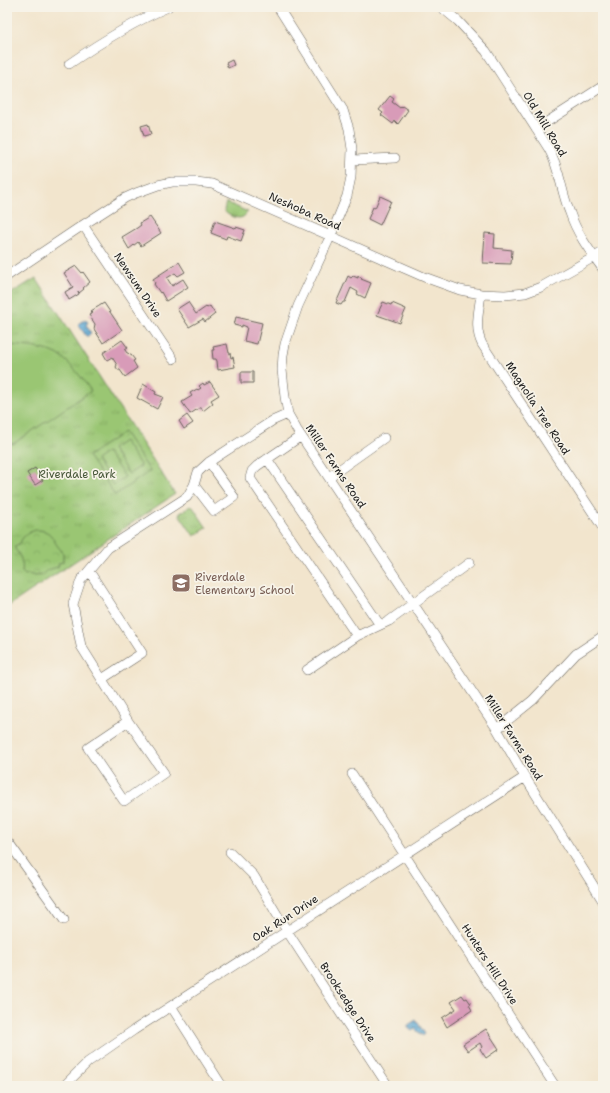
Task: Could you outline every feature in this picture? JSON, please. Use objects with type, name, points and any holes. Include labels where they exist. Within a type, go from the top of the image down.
[{"type":"street","points":[[69,64],[112,35],[168,7]]},
{"type":"street","name":"Miller Farms Road","points":[[278,7],[343,110],[349,129],[353,160],[347,196],[331,235],[298,306],[285,344],[282,370],[288,414],[301,436],[496,729],[603,901]]},
{"type":"street","name":"Old Mill Road","points":[[441,7],[458,21],[486,51],[536,129],[556,163],[574,225],[586,246],[603,269]]},
{"type":"street","points":[[536,129],[603,86]]},
{"type":"street","points":[[353,160],[396,158]]},
{"type":"street","name":"Neshoba Road","points":[[7,276],[125,198],[147,188],[172,182],[212,184],[431,280],[460,290],[481,294],[515,294],[533,291],[603,252]]},
{"type":"street","name":"Newsum Drive","points":[[83,225],[173,360]]},
{"type":"street","name":"Magnolia Tree Road","points":[[481,294],[477,324],[482,344],[603,528]]},
{"type":"street","points":[[128,720],[88,748],[124,801],[164,773],[81,646],[73,604],[81,580],[108,548],[187,497],[194,485],[198,472],[209,462],[272,421],[288,414]]},
{"type":"street","points":[[301,436],[252,471],[250,478],[357,636]]},
{"type":"street","points":[[329,477],[384,438]]},
{"type":"street","points":[[267,459],[380,625]]},
{"type":"street","points":[[194,485],[214,511],[234,497],[209,462]]},
{"type":"street","points":[[307,670],[357,636],[389,621],[469,563]]},
{"type":"street","points":[[88,571],[142,653],[102,679]]},
{"type":"street","points":[[496,729],[533,700],[576,654],[603,636]]},
{"type":"street","name":"Hunters Hill Drive","points":[[352,774],[555,1086]]},
{"type":"street","name":"Oak Run Drive","points":[[64,1086],[88,1062],[171,1006],[525,777]]},
{"type":"street","points":[[8,843],[64,920]]},
{"type":"street","name":"Brooksedge Drive","points":[[230,852],[254,876],[287,931],[388,1086]]},
{"type":"street","points":[[171,1006],[222,1086]]},
{"type":"green space","points":[[226,202],[248,212],[241,218],[227,214],[224,210]]},
{"type":"green space","name":"Riverdale Park","points":[[36,278],[175,494],[7,607],[7,296]]},
{"type":"green space","points":[[7,345],[39,348],[57,354],[71,365],[91,391],[13,444],[7,442]]},
{"type":"green space","points":[[124,432],[150,471],[115,495],[88,456]]},
{"type":"green space","points":[[124,441],[141,466],[129,474],[112,449]]},
{"type":"green space","points":[[107,452],[125,477],[113,485],[96,460]]},
{"type":"green space","points":[[190,506],[193,507],[207,528],[194,536],[179,514]]},
{"type":"green space","points":[[36,530],[42,530],[52,536],[63,553],[63,562],[59,563],[58,567],[47,570],[42,575],[25,575],[22,572],[21,560],[15,546],[20,543],[26,534]]},
{"type":"water","points":[[85,319],[88,322],[86,325],[91,333],[88,336],[86,336],[78,324]]},
{"type":"water","points":[[416,1020],[425,1034],[423,1036],[415,1029],[412,1031],[408,1028],[408,1025]]},
{"type":"building","points":[[232,60],[234,65],[228,68],[226,63]]},
{"type":"building","points":[[390,96],[394,99],[392,102],[400,108],[402,106],[408,110],[398,124],[395,121],[393,124],[381,115],[383,113],[379,110]]},
{"type":"building","points":[[148,124],[151,134],[144,136],[141,126]]},
{"type":"building","points":[[380,196],[391,201],[380,225],[368,219]]},
{"type":"building","points":[[150,217],[161,233],[141,246],[138,242],[129,249],[122,237],[137,228],[141,225],[140,223]]},
{"type":"building","points":[[215,221],[245,230],[241,241],[227,236],[226,239],[211,233]]},
{"type":"building","points":[[485,233],[495,234],[494,248],[512,250],[511,264],[483,263]]},
{"type":"building","points":[[179,262],[185,272],[178,276],[175,273],[167,278],[172,286],[183,279],[188,287],[166,301],[154,284],[153,279]]},
{"type":"building","points":[[76,266],[82,273],[83,272],[90,282],[79,293],[78,291],[79,294],[69,300],[65,292],[73,287],[64,273]]},
{"type":"building","points":[[348,276],[351,278],[353,276],[358,278],[358,276],[362,278],[361,279],[371,283],[365,298],[357,294],[358,292],[351,288],[345,302],[341,305],[336,303]]},
{"type":"building","points":[[188,302],[196,314],[210,306],[215,314],[205,322],[203,319],[189,327],[177,309]]},
{"type":"building","points":[[383,302],[391,305],[392,303],[406,309],[400,323],[377,315]]},
{"type":"building","points":[[104,303],[122,330],[103,343],[94,329],[95,324],[89,315],[93,313],[91,311]]},
{"type":"building","points":[[236,317],[262,323],[257,344],[244,341],[247,327],[242,325],[242,327],[234,325]]},
{"type":"building","points":[[122,340],[128,348],[125,350],[135,360],[133,361],[137,368],[125,377],[116,367],[117,365],[112,357],[107,360],[103,353]]},
{"type":"building","points":[[227,344],[231,358],[233,357],[235,367],[218,370],[217,361],[216,359],[213,359],[213,347]]},
{"type":"building","points":[[241,372],[253,372],[253,383],[241,383]]},
{"type":"building","points":[[210,382],[219,395],[211,400],[213,403],[203,411],[201,407],[190,414],[182,402],[192,396],[190,393],[201,388],[199,386],[203,383],[204,385]]},
{"type":"building","points":[[143,384],[156,392],[155,394],[163,397],[157,409],[137,398]]},
{"type":"building","points":[[187,415],[193,423],[184,429],[179,421]]},
{"type":"building","points":[[35,468],[43,480],[35,485],[27,473]]},
{"type":"building","points":[[462,995],[465,999],[467,998],[471,1004],[469,1005],[472,1010],[447,1027],[442,1018],[456,1009],[451,1002]]},
{"type":"building","points":[[486,1029],[499,1049],[486,1058],[480,1049],[482,1047],[480,1043],[468,1051],[463,1044]]},
{"type":"place","name":"Riverdale Elementary School","points":[[181,583]]}]
